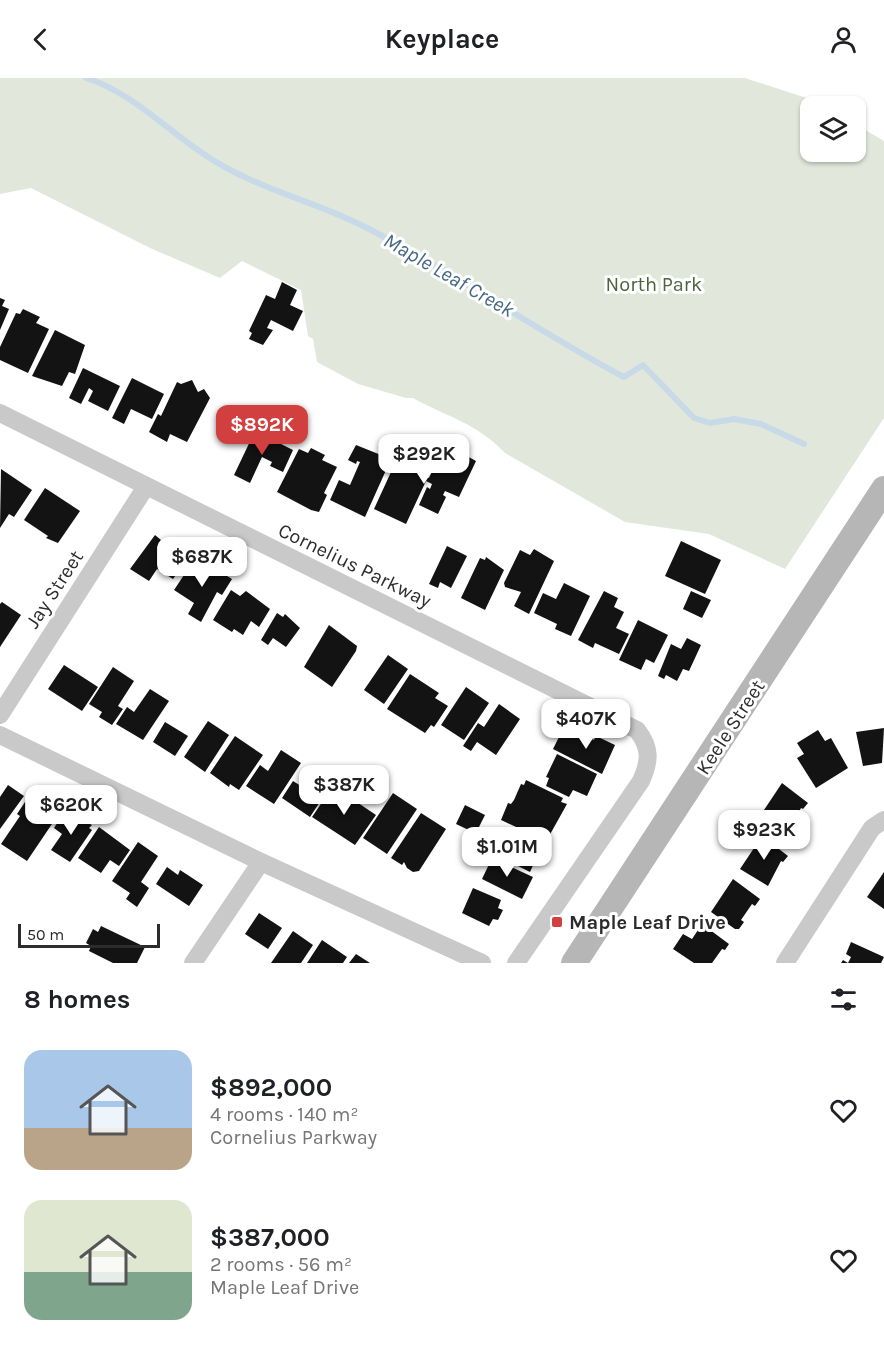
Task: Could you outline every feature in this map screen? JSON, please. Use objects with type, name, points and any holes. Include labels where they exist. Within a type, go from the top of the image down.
[{"type":"main road","name":"Keele Street","points":[[574,963],[884,489]]},
{"type":"street","name":"Cornelius Parkway","points":[[0,413],[146,488],[637,730],[649,750],[649,765],[641,781],[516,963]]},
{"type":"street","name":"Jay Street","points":[[0,715],[146,488]]},
{"type":"street","points":[[0,735],[261,862],[482,963]]},
{"type":"street","points":[[785,963],[872,828],[884,820]]},
{"type":"street","points":[[194,963],[261,862]]},
{"type":"green space","name":"North Park","points":[[0,78],[745,78],[800,96],[800,162],[866,162],[866,130],[884,141],[884,418],[785,569],[709,534],[625,522],[505,453],[473,427],[413,398],[358,384],[317,362],[313,339],[308,336],[301,290],[242,261],[220,278],[150,248],[31,188],[0,194]]},
{"type":"building","points":[[282,282],[297,290],[290,305],[303,311],[293,331],[271,320],[267,328],[273,330],[263,345],[249,339],[252,333],[249,331],[266,295],[275,299]]},
{"type":"building","points":[[0,298],[5,300],[2,306],[9,309],[0,330]]},
{"type":"building","points":[[23,309],[40,317],[36,323],[49,329],[28,373],[0,360],[0,347],[16,313],[20,314]]},
{"type":"building","points":[[55,330],[85,345],[75,374],[69,372],[62,386],[32,376]]},
{"type":"building","points":[[83,368],[120,386],[108,411],[88,401],[93,391],[89,388],[81,404],[69,398]]},
{"type":"building","points":[[132,378],[164,394],[152,419],[131,409],[124,424],[112,418]]},
{"type":"building","points":[[192,380],[198,392],[204,389],[210,398],[187,442],[170,434],[167,442],[149,432],[158,414],[161,416],[177,382],[181,384]]},
{"type":"building","points":[[255,431],[293,450],[283,472],[270,466],[272,462],[262,457],[250,483],[234,475]]},
{"type":"building","points":[[445,444],[476,461],[459,497],[445,491],[443,495],[446,497],[438,514],[419,505],[427,487],[430,489],[432,484],[426,481],[406,524],[374,509],[397,459],[425,472],[423,476],[429,478]]},
{"type":"building","points":[[356,445],[391,459],[365,517],[330,500],[339,480],[350,485],[360,462],[357,461],[356,464],[348,460]]},
{"type":"building","points":[[311,448],[325,455],[322,460],[337,467],[324,493],[327,495],[319,512],[277,492],[299,449],[308,453]]},
{"type":"building","points":[[1,469],[32,490],[14,517],[9,514],[0,528]]},
{"type":"building","points":[[45,488],[80,511],[58,543],[46,538],[48,536],[24,520]]},
{"type":"building","points":[[155,535],[161,540],[159,545],[185,562],[173,579],[157,569],[149,581],[130,569]]},
{"type":"building","points":[[681,541],[721,560],[705,594],[665,576]]},
{"type":"building","points":[[447,546],[467,556],[451,588],[440,582],[438,588],[429,584]]},
{"type":"building","points":[[534,549],[554,561],[529,614],[514,606],[521,592],[505,587],[504,583],[520,550],[530,555]]},
{"type":"building","points":[[486,557],[504,570],[485,610],[461,598],[480,558],[485,560]]},
{"type":"building","points":[[194,560],[207,568],[209,565],[232,579],[222,595],[217,592],[201,622],[188,614],[194,603],[174,590]]},
{"type":"building","points":[[564,583],[590,596],[571,636],[555,629],[557,624],[534,613],[543,593],[556,599]]},
{"type":"building","points":[[231,590],[240,596],[246,591],[270,609],[259,627],[251,621],[243,635],[234,629],[232,632],[213,620]]},
{"type":"building","points":[[604,591],[618,598],[614,607],[624,612],[616,628],[629,634],[619,654],[595,643],[593,648],[578,640]]},
{"type":"building","points":[[691,591],[711,600],[702,618],[683,609]]},
{"type":"building","points":[[2,602],[21,615],[0,647],[0,604]]},
{"type":"building","points":[[277,613],[283,617],[285,614],[300,628],[286,647],[273,638],[268,645],[261,640]]},
{"type":"building","points":[[638,620],[668,635],[654,663],[646,659],[641,670],[619,660]]},
{"type":"building","points":[[329,625],[357,646],[332,687],[304,667]]},
{"type":"building","points":[[687,638],[701,645],[689,671],[683,669],[677,681],[666,675],[664,679],[658,676],[671,644],[681,649]]},
{"type":"building","points":[[388,655],[408,669],[384,704],[364,690]]},
{"type":"building","points":[[64,665],[98,687],[82,711],[48,689]]},
{"type":"building","points":[[113,667],[134,681],[118,706],[123,709],[112,725],[99,717],[102,712],[89,704]]},
{"type":"building","points":[[410,674],[439,693],[435,698],[448,706],[434,727],[431,725],[425,733],[387,709]]},
{"type":"building","points":[[466,687],[489,703],[464,740],[441,725]]},
{"type":"building","points":[[150,689],[169,701],[143,740],[116,724],[127,707],[134,712]]},
{"type":"building","points":[[499,704],[520,719],[496,755],[477,742],[471,751],[463,746],[478,723],[484,727]]},
{"type":"building","points":[[208,721],[229,735],[205,772],[184,757]]},
{"type":"building","points":[[165,722],[188,736],[175,756],[153,742]]},
{"type":"building","points":[[884,728],[882,763],[863,766],[856,732]]},
{"type":"building","points":[[818,730],[825,741],[831,738],[848,768],[816,788],[797,758],[804,754],[797,743]]},
{"type":"building","points":[[562,731],[573,737],[576,732],[594,740],[596,736],[615,745],[602,774],[553,749]]},
{"type":"building","points":[[235,736],[263,755],[239,790],[230,784],[229,787],[210,773]]},
{"type":"building","points":[[281,750],[301,763],[274,804],[246,786],[260,765],[268,771]]},
{"type":"building","points":[[557,754],[597,774],[587,796],[573,790],[569,797],[546,786],[549,778],[546,777]]},
{"type":"building","points":[[315,766],[335,779],[310,817],[282,798],[293,781],[301,786]]},
{"type":"building","points":[[526,780],[563,798],[561,802],[567,804],[548,838],[542,835],[540,838],[501,820],[508,803],[511,804],[521,784],[524,785]]},
{"type":"building","points":[[782,783],[808,803],[803,809],[801,808],[788,832],[760,816]]},
{"type":"building","points":[[8,785],[24,796],[0,829],[0,797]]},
{"type":"building","points":[[333,786],[376,815],[355,845],[312,817]]},
{"type":"building","points":[[393,793],[417,809],[387,854],[363,838]]},
{"type":"building","points":[[29,796],[58,815],[27,861],[1,844],[20,816],[17,814]]},
{"type":"building","points":[[465,805],[485,815],[477,831],[496,839],[500,831],[540,850],[530,872],[470,842],[475,833],[456,824]]},
{"type":"building","points":[[64,812],[92,825],[89,828],[92,830],[70,862],[51,850],[62,834],[54,828]]},
{"type":"building","points":[[421,813],[446,829],[419,871],[413,872],[404,862],[402,865],[391,858]]},
{"type":"building","points":[[99,827],[130,850],[119,866],[110,860],[101,873],[78,858]]},
{"type":"building","points":[[762,836],[788,856],[783,862],[781,861],[768,886],[740,869]]},
{"type":"building","points":[[138,842],[158,856],[141,882],[149,888],[137,907],[126,899],[130,893],[112,881]]},
{"type":"building","points":[[492,858],[533,877],[522,899],[482,879]]},
{"type":"building","points":[[167,867],[178,875],[180,870],[203,885],[189,906],[156,884]]},
{"type":"building","points":[[884,872],[884,909],[867,897]]},
{"type":"building","points":[[733,879],[760,899],[755,906],[752,904],[741,920],[744,922],[739,929],[735,929],[711,912]]},
{"type":"building","points":[[473,888],[501,900],[498,908],[503,910],[498,920],[493,919],[489,926],[462,913]]},
{"type":"building","points":[[259,913],[282,928],[268,949],[245,934]]},
{"type":"building","points":[[702,924],[729,944],[725,950],[722,949],[712,963],[694,963],[673,949],[683,934],[692,939]]},
{"type":"building","points":[[101,926],[145,947],[137,963],[113,963],[89,951],[91,946],[86,943],[93,929],[98,932]]},
{"type":"building","points":[[293,931],[313,945],[301,963],[271,963]]},
{"type":"building","points":[[322,940],[347,957],[343,963],[307,963]]},
{"type":"building","points":[[851,942],[884,957],[881,963],[848,963],[851,957],[846,954]]},
{"type":"building","points":[[356,954],[370,963],[349,963]]},
{"type":"waterway","name":"Maple Leaf Creek","points":[[86,78],[123,95],[223,166],[351,220],[402,246],[624,377],[643,365],[694,418],[710,423],[734,419],[761,424],[804,444]]},
{"type":"place","name":"Maple Leaf Drive","points":[[557,922]]}]
